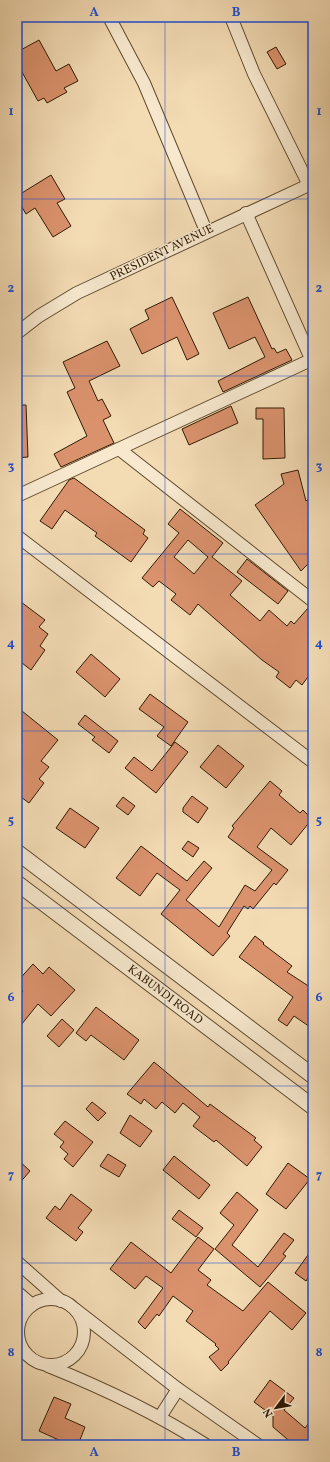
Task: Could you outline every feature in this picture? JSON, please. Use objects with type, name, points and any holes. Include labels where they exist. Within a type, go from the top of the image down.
[{"type":"street","points":[[109,17],[144,83],[206,231]]},
{"type":"street","points":[[231,17],[254,74],[311,184]]},
{"type":"street","name":"PRESIDENT AVENUE","points":[[17,333],[39,316],[77,294],[206,231],[311,184]]},
{"type":"street","points":[[17,496],[313,361],[246,213]]},
{"type":"street","points":[[120,449],[313,601]]},
{"type":"street","points":[[17,536],[313,762]]},
{"type":"street","name":"KABUNDI ROAD","points":[[17,852],[313,1076]]},
{"type":"street","points":[[18,883],[32,864]]},
{"type":"street","name":"KABUNDI ROAD","points":[[18,883],[307,1103]]},
{"type":"street","points":[[77,928],[91,908]]},
{"type":"street","points":[[130,968],[144,948]]},
{"type":"street","points":[[190,1014],[204,994]]},
{"type":"street","points":[[245,1056],[260,1036]]},
{"type":"street","points":[[307,1103],[313,1083]]},
{"type":"street","points":[[17,1262],[61,1301],[76,1310],[178,1389],[258,1445]]},
{"type":"street","points":[[17,1292],[32,1305]]},
{"type":"street","points":[[30,1358],[22,1348],[18,1337],[18,1325],[23,1313],[32,1305],[46,1300],[61,1301]]},
{"type":"street","points":[[17,1354],[30,1358],[38,1363],[48,1365],[58,1365],[67,1361],[75,1355],[81,1347],[84,1337],[84,1327],[76,1310]]},
{"type":"street","points":[[48,1365],[160,1417],[206,1445]]},
{"type":"street","points":[[160,1417],[178,1389]]},
{"type":"building","points":[[39,40],[56,71],[69,64],[78,81],[64,88],[67,92],[47,103],[44,98],[38,101],[17,63],[17,52]]},
{"type":"building","points":[[276,47],[286,64],[277,69],[267,52]]},
{"type":"building","points":[[51,175],[65,199],[57,203],[71,226],[53,237],[35,208],[26,214],[17,199],[17,196]]},
{"type":"building","points":[[172,297],[199,354],[187,360],[177,337],[142,354],[130,329],[149,319],[145,310]]},
{"type":"building","points":[[248,297],[272,349],[274,348],[277,353],[286,349],[292,360],[223,392],[218,381],[265,357],[255,337],[229,349],[213,313]]},
{"type":"building","points":[[107,341],[120,366],[89,381],[98,401],[102,399],[111,416],[103,420],[114,443],[61,467],[54,454],[87,436],[67,392],[75,388],[63,362]]},
{"type":"building","points":[[17,405],[26,405],[28,457],[17,458]]},
{"type":"building","points":[[231,406],[238,423],[189,445],[182,429]]},
{"type":"building","points":[[256,408],[284,408],[285,458],[263,459],[263,419],[256,419]]},
{"type":"building","points":[[298,470],[306,501],[313,496],[313,559],[301,571],[255,505],[284,484],[281,474]]},
{"type":"building","points":[[74,478],[145,530],[143,534],[148,538],[131,562],[95,536],[97,533],[65,510],[52,529],[40,521],[69,480]]},
{"type":"building","points":[[180,509],[223,543],[212,557],[242,581],[230,595],[260,621],[269,610],[287,626],[291,621],[294,624],[309,607],[313,608],[313,670],[302,685],[296,680],[290,688],[276,677],[279,672],[262,660],[198,604],[190,615],[171,600],[176,594],[159,581],[153,587],[142,578],[179,533],[168,524]],"holes":[[[188,540],[208,557],[194,574],[174,557]]]},
{"type":"building","points":[[247,559],[288,591],[278,604],[237,572]]},
{"type":"building","points":[[21,602],[45,620],[39,627],[48,634],[40,646],[45,650],[31,670],[17,659],[17,608]]},
{"type":"building","points":[[91,654],[120,679],[105,697],[76,672]]},
{"type":"building","points":[[150,694],[188,722],[171,746],[157,736],[164,727],[139,709]]},
{"type":"building","points":[[17,707],[58,740],[41,761],[49,767],[39,779],[44,783],[29,803],[17,794]]},
{"type":"building","points":[[85,715],[118,741],[109,753],[92,740],[95,737],[78,724]]},
{"type":"building","points":[[175,742],[188,752],[156,793],[125,768],[134,757],[152,771]]},
{"type":"building","points":[[218,745],[244,766],[226,788],[200,767]]},
{"type":"building","points":[[270,781],[282,791],[279,795],[300,813],[303,810],[312,819],[291,845],[271,828],[257,847],[288,870],[276,885],[274,883],[253,909],[250,906],[248,909],[244,906],[227,933],[230,936],[213,956],[161,914],[180,890],[157,873],[140,896],[116,878],[141,846],[187,881],[204,861],[212,868],[186,900],[219,927],[245,885],[255,891],[272,870],[228,837],[234,828],[232,826]]},
{"type":"building","points":[[192,796],[208,808],[198,823],[183,812],[183,808]]},
{"type":"building","points":[[123,797],[135,806],[128,815],[116,806]]},
{"type":"building","points":[[70,808],[99,828],[85,848],[56,828]]},
{"type":"building","points":[[188,841],[199,848],[193,857],[182,849]]},
{"type":"building","points":[[255,936],[292,966],[287,972],[313,989],[313,1002],[308,1009],[313,1012],[313,1029],[294,1016],[287,1026],[278,1020],[293,997],[239,957]]},
{"type":"building","points":[[33,964],[43,974],[49,967],[75,990],[51,1016],[38,1004],[17,1030],[17,998],[23,991],[17,985],[17,982]]},
{"type":"building","points":[[96,1007],[139,1040],[124,1060],[91,1035],[86,1041],[76,1033]]},
{"type":"building","points":[[62,1019],[74,1030],[59,1047],[47,1036]]},
{"type":"building","points":[[154,1062],[208,1107],[210,1104],[256,1138],[254,1140],[262,1147],[247,1166],[216,1140],[214,1142],[193,1126],[200,1117],[183,1103],[175,1113],[162,1102],[156,1109],[144,1099],[141,1104],[127,1094]]},
{"type":"building","points":[[92,1102],[106,1113],[98,1121],[86,1109]]},
{"type":"building","points":[[130,1115],[152,1131],[140,1147],[120,1133]]},
{"type":"building","points":[[65,1121],[93,1142],[73,1167],[64,1159],[68,1154],[60,1147],[64,1142],[54,1134]]},
{"type":"building","points":[[108,1154],[126,1165],[119,1177],[100,1166]]},
{"type":"building","points":[[174,1156],[210,1185],[199,1199],[163,1170]]},
{"type":"building","points":[[17,1159],[30,1171],[17,1186]]},
{"type":"building","points":[[288,1163],[310,1179],[286,1209],[266,1194]]},
{"type":"building","points":[[237,1192],[258,1210],[232,1245],[258,1267],[284,1233],[294,1240],[283,1254],[286,1256],[260,1287],[215,1249],[234,1225],[220,1213]]},
{"type":"building","points":[[71,1194],[92,1210],[78,1228],[83,1232],[76,1241],[46,1218],[55,1206],[60,1210]]},
{"type":"building","points":[[179,1210],[203,1228],[196,1237],[172,1219]]},
{"type":"building","points":[[198,1237],[214,1249],[198,1270],[211,1280],[207,1285],[243,1311],[268,1282],[306,1313],[292,1330],[270,1311],[221,1371],[209,1357],[219,1349],[215,1345],[216,1344],[186,1321],[193,1311],[173,1296],[159,1316],[157,1314],[145,1329],[138,1322],[163,1288],[146,1276],[135,1289],[110,1269],[131,1242],[171,1273]]},
{"type":"building","points":[[313,1248],[313,1271],[306,1281],[295,1273]]},
{"type":"building","points":[[270,1380],[294,1398],[284,1410],[305,1428],[313,1418],[313,1445],[294,1445],[273,1427],[273,1416],[254,1402]]},
{"type":"building","points":[[54,1397],[71,1404],[65,1418],[85,1427],[78,1445],[59,1445],[61,1441],[39,1431]]}]
